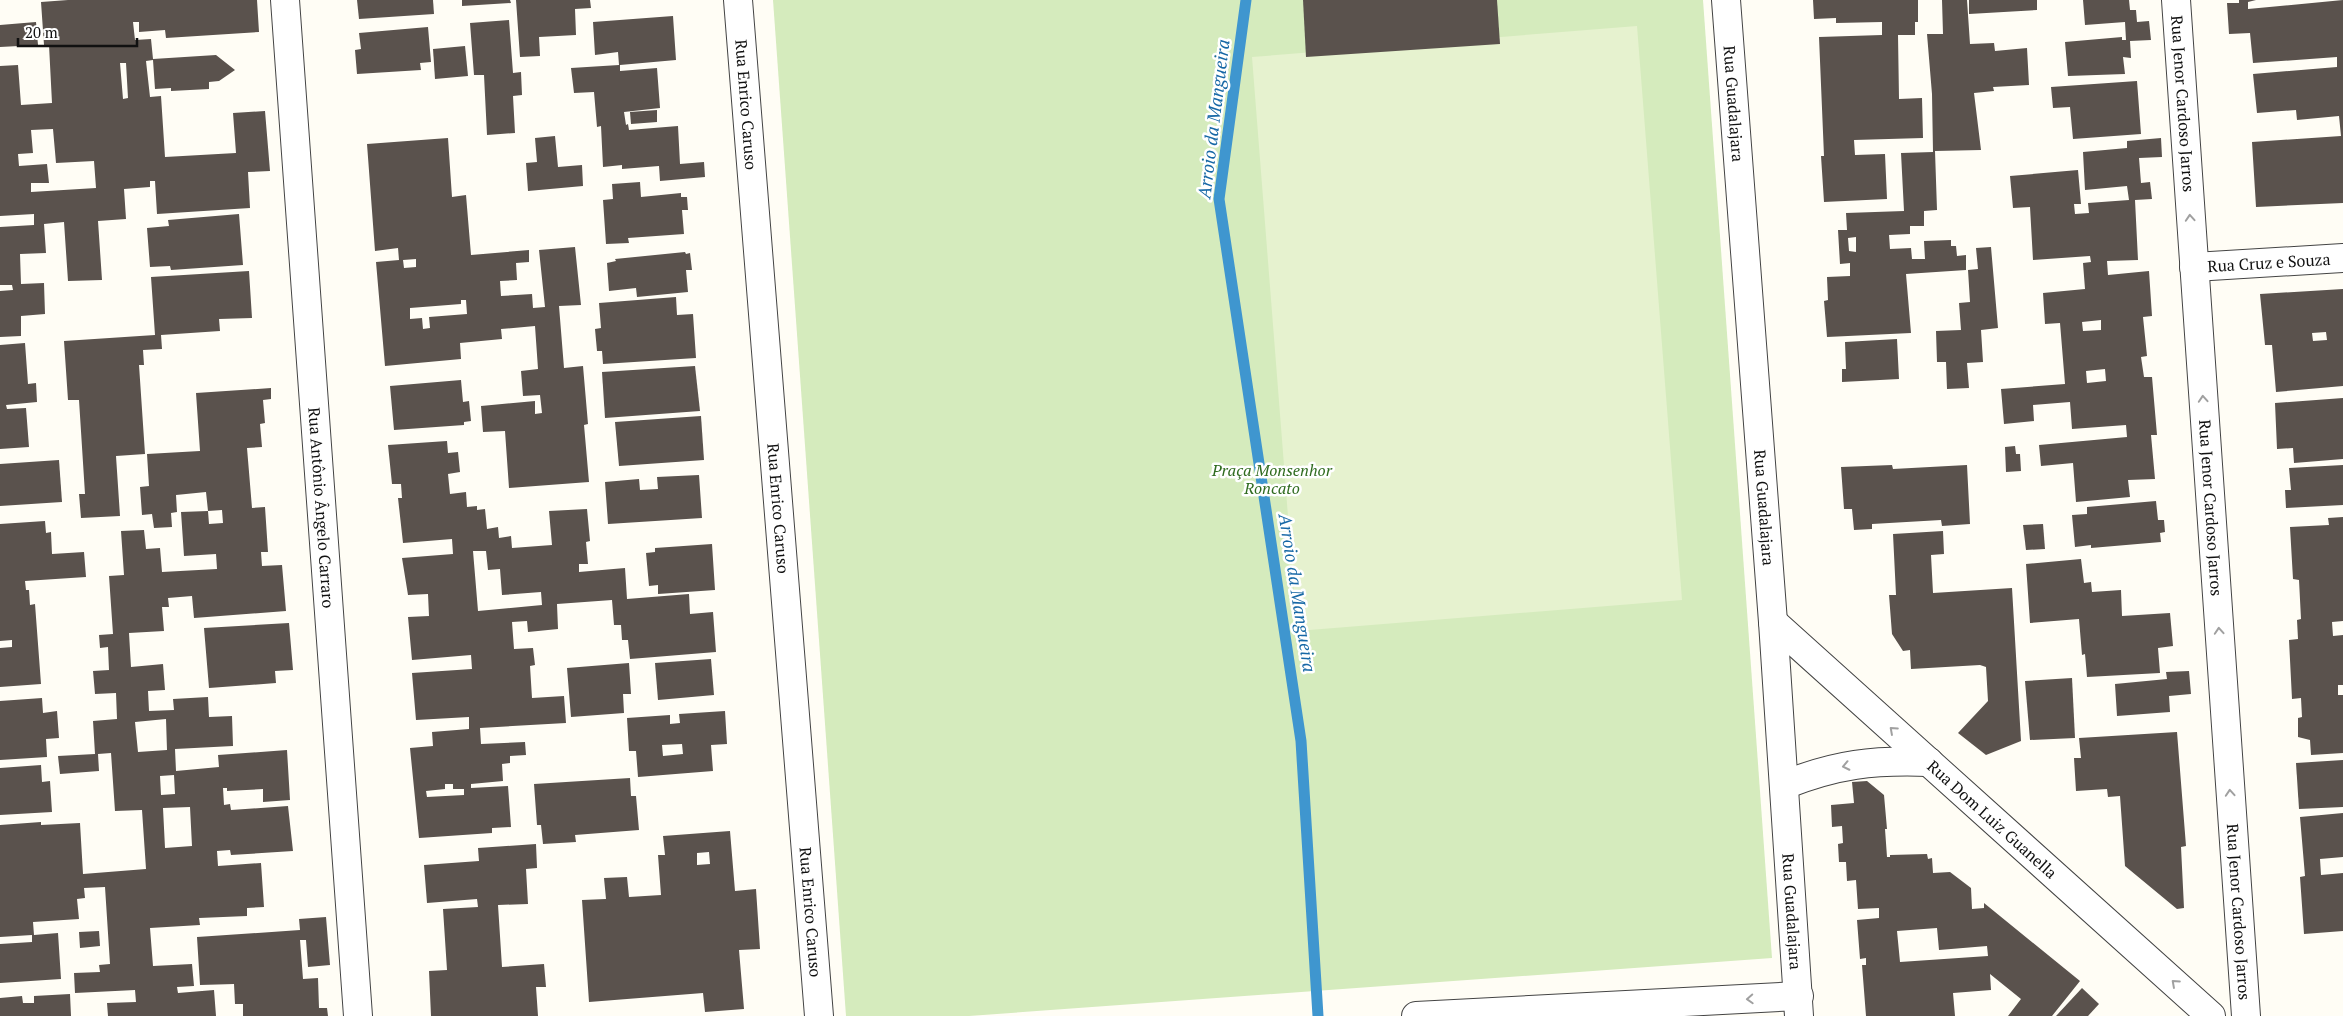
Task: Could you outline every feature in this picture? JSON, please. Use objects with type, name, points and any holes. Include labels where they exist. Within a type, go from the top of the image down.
[{"type":"street","name":"Rua Antônio Ângelo Carraro","points":[[285,0],[358,1016]]},
{"type":"street","name":"Rua Enrico Caruso","points":[[738,0],[819,1016]]},
{"type":"street","name":"Rua Guadalajara","points":[[1726,0],[1773,622],[1799,1006]]},
{"type":"street","name":"Rua Jenor Cardoso Jarros","points":[[2176,0],[2246,1016]]},
{"type":"street","name":"Rua Cruz e Souza","points":[[2194,267],[2343,258]]},
{"type":"street","name":"Rua Dom Luiz Guanella","points":[[1773,622],[2211,1016]]},
{"type":"street","points":[[1784,785],[1816,772],[1851,764],[1890,761],[1929,762]]},
{"type":"street","points":[[1416,1016],[1799,1006]]},
{"type":"green space","name":"Praça Monsenhor Roncato","points":[[773,0],[1703,0],[1772,958],[969,1016],[846,1016]]},
{"type":"green space","points":[[1637,26],[1682,600],[1297,631],[1252,57]]},
{"type":"building","points":[[68,0],[257,0],[259,32],[166,38],[165,30],[139,32],[139,22],[133,22],[135,40],[151,39],[153,59],[216,55],[235,70],[219,81],[209,82],[209,89],[171,91],[171,88],[155,89],[153,60],[146,61],[150,97],[161,96],[165,157],[236,153],[233,113],[265,111],[270,171],[248,172],[250,208],[157,214],[155,181],[150,181],[150,187],[124,189],[126,219],[98,221],[102,280],[68,281],[64,222],[44,224],[46,253],[20,254],[21,284],[44,283],[45,314],[21,316],[21,336],[0,337],[0,291],[13,290],[12,285],[0,285],[0,227],[34,225],[34,214],[0,216],[0,66],[18,65],[21,105],[52,103],[49,45],[44,45],[41,2]],"holes":[[[120,63],[126,63],[128,98],[123,99]],[[53,129],[56,163],[94,161],[96,188],[31,192],[31,183],[49,183],[47,164],[19,166],[18,154],[33,153],[31,130]]]},
{"type":"building","points":[[357,0],[433,0],[434,14],[359,19]]},
{"type":"building","points":[[462,0],[510,0],[511,3],[462,6]]},
{"type":"building","points":[[516,0],[590,0],[591,8],[575,9],[576,35],[539,37],[540,56],[520,57]]},
{"type":"building","points":[[1303,0],[1497,0],[1500,44],[1306,57]]},
{"type":"building","points":[[1813,0],[1918,0],[1918,22],[1915,22],[1915,35],[1898,35],[1899,99],[1922,98],[1923,138],[1854,140],[1855,155],[1885,154],[1887,199],[1824,202],[1821,156],[1824,156],[1819,37],[1882,35],[1882,22],[1836,23],[1836,18],[1814,19]]},
{"type":"building","points":[[1942,0],[1967,0],[1970,44],[1994,43],[1995,51],[2027,48],[2029,85],[1993,87],[1994,91],[1974,93],[1981,150],[1935,151],[1937,210],[1924,211],[1924,226],[1910,226],[1910,234],[1889,235],[1890,249],[1911,248],[1912,259],[1925,259],[1924,241],[1951,240],[1951,246],[1956,246],[1957,256],[1966,255],[1966,270],[1906,274],[1911,333],[1827,337],[1824,301],[1828,300],[1827,277],[1850,276],[1850,263],[1840,264],[1838,230],[1847,230],[1846,213],[1904,211],[1901,153],[1933,152],[1932,94],[1927,34],[1943,34]],"holes":[[[1856,237],[1856,252],[1849,251],[1848,238]]]},
{"type":"building","points":[[1969,0],[2037,0],[2037,10],[1969,14]]},
{"type":"building","points":[[2083,0],[2129,0],[2130,10],[2136,10],[2137,22],[2149,21],[2151,40],[2130,41],[2131,58],[2123,57],[2125,74],[2068,76],[2065,42],[2122,37],[2122,40],[2126,40],[2125,22],[2085,25]]},
{"type":"building","points":[[2239,0],[2256,0],[2248,2],[2248,9],[2343,0],[2343,203],[2256,207],[2252,142],[2341,136],[2339,116],[2297,120],[2296,110],[2257,113],[2253,74],[2337,67],[2337,57],[2253,63],[2250,33],[2229,34],[2227,3],[2239,3]]},
{"type":"building","points":[[673,16],[676,60],[620,65],[620,71],[657,68],[660,108],[624,112],[626,125],[628,124],[629,130],[678,126],[680,164],[704,162],[705,177],[660,181],[659,166],[622,169],[622,165],[603,167],[601,126],[597,127],[594,92],[574,93],[571,68],[619,65],[618,52],[595,55],[593,22]]},
{"type":"building","points":[[509,20],[513,73],[521,72],[522,95],[513,96],[515,133],[487,135],[484,75],[474,75],[470,23]]},
{"type":"building","points":[[36,22],[38,45],[0,47],[0,25]]},
{"type":"building","points":[[428,27],[431,62],[420,63],[421,70],[357,74],[355,50],[361,49],[359,33]]},
{"type":"building","points":[[465,46],[468,76],[435,79],[433,49]]},
{"type":"building","points":[[2137,81],[2141,134],[2073,139],[2070,107],[2053,108],[2051,87]]},
{"type":"building","points":[[657,110],[657,122],[631,124],[630,112]]},
{"type":"building","points":[[555,136],[558,167],[582,165],[583,186],[528,191],[526,163],[537,162],[535,138]]},
{"type":"building","points":[[448,138],[452,197],[466,195],[471,255],[529,250],[529,262],[516,263],[517,280],[500,281],[501,296],[532,294],[533,308],[545,307],[539,250],[575,247],[581,305],[559,306],[564,368],[583,366],[588,424],[584,425],[589,482],[509,488],[505,431],[483,432],[481,406],[535,401],[535,414],[542,413],[540,395],[523,396],[521,371],[538,369],[535,326],[501,329],[502,339],[460,343],[461,359],[385,366],[376,262],[399,260],[398,248],[375,251],[367,144]],"holes":[[[416,259],[416,267],[404,268],[403,260]],[[461,300],[466,300],[467,314],[429,317],[430,328],[423,329],[422,318],[410,319],[410,308],[461,304]]]},
{"type":"building","points":[[2161,138],[2162,157],[2139,158],[2141,183],[2150,182],[2152,199],[2135,200],[2138,260],[2107,261],[2108,275],[2149,271],[2152,316],[2143,317],[2147,356],[2141,357],[2144,377],[2152,377],[2157,435],[2151,435],[2155,479],[2128,480],[2130,497],[2076,502],[2073,463],[2041,466],[2039,445],[2127,437],[2126,425],[2072,429],[2070,402],[2033,405],[2034,421],[2004,424],[2001,389],[2065,384],[2060,323],[2045,324],[2043,293],[2085,289],[2083,263],[2091,262],[2090,256],[2033,260],[2030,207],[2013,208],[2010,176],[2078,170],[2081,204],[2074,204],[2075,214],[2089,213],[2088,203],[2129,200],[2127,186],[2085,190],[2083,152],[2127,148],[2127,141]],"holes":[[[2101,320],[2101,330],[2083,331],[2082,322]],[[2105,369],[2106,381],[2087,383],[2086,371]]]},
{"type":"building","points":[[640,182],[641,197],[681,193],[681,197],[687,197],[688,210],[682,210],[684,234],[628,238],[629,243],[606,244],[603,200],[613,199],[612,184]]},
{"type":"building","points":[[239,214],[243,265],[171,270],[170,266],[150,267],[147,228],[169,226],[168,220]]},
{"type":"building","points":[[1991,247],[1998,328],[1981,330],[1983,362],[1967,363],[1969,388],[1947,389],[1946,362],[1937,362],[1936,331],[1961,330],[1959,303],[1970,302],[1968,270],[1978,269],[1976,248]]},
{"type":"building","points":[[685,252],[686,254],[690,253],[692,270],[686,270],[688,292],[637,297],[636,288],[609,291],[607,263],[616,261],[615,259]]},
{"type":"building","points":[[249,271],[252,318],[219,319],[220,331],[161,335],[162,349],[143,350],[144,365],[139,365],[145,454],[116,456],[120,516],[81,518],[79,494],[85,494],[79,400],[68,400],[64,341],[155,335],[151,277]]},
{"type":"building","points":[[2343,289],[2343,386],[2276,392],[2272,345],[2265,345],[2260,294]],"holes":[[[2326,332],[2327,340],[2313,341],[2312,333]]]},
{"type":"building","points":[[676,297],[677,315],[693,314],[696,358],[603,364],[602,351],[597,351],[595,329],[601,328],[599,303]]},
{"type":"building","points":[[1897,339],[1899,379],[1842,382],[1842,369],[1846,369],[1845,342]]},
{"type":"building","points":[[25,343],[28,384],[36,383],[37,402],[6,405],[7,409],[26,408],[29,447],[0,449],[0,345]]},
{"type":"building","points":[[695,366],[700,411],[605,418],[602,372]]},
{"type":"building","points":[[461,380],[463,402],[469,401],[471,421],[464,422],[464,425],[394,430],[390,386]]},
{"type":"building","points":[[271,388],[271,399],[263,400],[265,423],[260,424],[262,447],[247,448],[252,508],[265,507],[268,552],[261,552],[262,566],[282,565],[286,611],[194,618],[192,596],[168,598],[169,607],[162,607],[164,631],[129,633],[131,667],[163,664],[165,690],[148,691],[149,711],[174,710],[173,699],[208,697],[209,717],[232,716],[233,746],[175,749],[176,771],[219,767],[218,755],[287,750],[290,800],[263,802],[263,789],[227,791],[227,788],[223,788],[224,805],[230,804],[231,810],[288,806],[293,851],[231,855],[230,850],[217,851],[218,866],[261,863],[264,907],[247,908],[247,916],[199,918],[200,925],[150,928],[153,966],[192,964],[194,986],[177,987],[178,993],[214,990],[216,1016],[108,1016],[107,1003],[136,1002],[135,990],[75,993],[74,973],[100,972],[99,965],[110,964],[105,887],[84,888],[85,898],[77,899],[79,919],[33,922],[34,935],[58,933],[61,979],[0,983],[0,944],[32,942],[32,935],[0,937],[0,825],[41,822],[41,825],[80,823],[83,874],[146,869],[142,810],[115,811],[111,753],[98,754],[99,771],[60,774],[58,756],[95,754],[93,721],[117,719],[116,693],[95,694],[93,671],[109,670],[108,647],[100,648],[99,635],[113,634],[109,576],[124,575],[121,531],[144,530],[146,549],[160,548],[162,572],[217,569],[216,554],[184,556],[181,512],[208,511],[206,492],[176,495],[177,512],[171,513],[172,527],[154,528],[152,514],[142,515],[140,487],[149,486],[147,454],[200,451],[196,393]],"holes":[[[222,510],[223,523],[209,524],[208,511]],[[166,719],[167,750],[138,752],[135,722]],[[174,775],[175,794],[161,795],[160,776]],[[190,807],[192,846],[165,848],[163,808]]]},
{"type":"building","points":[[2343,398],[2343,459],[2294,463],[2293,448],[2277,449],[2275,403]]},
{"type":"building","points":[[701,416],[704,460],[619,466],[615,422]]},
{"type":"building","points":[[447,441],[448,453],[458,452],[460,472],[448,474],[450,494],[466,492],[467,507],[477,506],[477,510],[485,509],[487,529],[498,527],[499,538],[511,536],[512,548],[552,545],[549,511],[587,509],[590,541],[586,542],[588,564],[579,564],[579,572],[625,568],[627,599],[689,594],[690,614],[713,612],[716,652],[630,659],[628,640],[622,640],[621,625],[614,625],[612,600],[557,604],[558,629],[528,632],[527,621],[512,622],[514,649],[533,648],[535,665],[530,666],[532,698],[564,696],[566,723],[480,728],[481,744],[525,742],[526,755],[510,756],[510,763],[502,764],[503,781],[471,784],[471,788],[508,786],[511,827],[492,828],[492,833],[419,838],[410,748],[433,746],[432,732],[469,729],[469,717],[416,720],[412,673],[472,669],[471,655],[412,660],[408,617],[429,616],[428,594],[408,595],[402,558],[453,554],[452,539],[403,543],[398,498],[402,498],[401,484],[392,484],[388,445]],"holes":[[[473,551],[486,551],[488,570],[500,569],[502,595],[541,592],[542,605],[478,611]],[[445,784],[453,784],[453,789],[464,789],[464,795],[427,797],[426,791],[445,789]]]},
{"type":"building","points":[[2015,446],[2016,454],[2020,454],[2021,471],[2006,472],[2005,447]]},
{"type":"building","points":[[59,460],[62,502],[0,506],[0,464]]},
{"type":"building","points":[[1892,465],[1893,469],[1967,465],[1970,524],[1942,526],[1941,520],[1872,524],[1872,529],[1854,530],[1852,509],[1844,509],[1841,467]]},
{"type":"building","points":[[2343,465],[2343,505],[2286,508],[2285,490],[2291,490],[2289,468]]},
{"type":"building","points":[[699,475],[702,518],[608,524],[605,482],[639,479],[640,490],[658,489],[657,477]]},
{"type":"building","points":[[2156,501],[2158,520],[2164,520],[2165,532],[2160,533],[2161,542],[2091,548],[2091,545],[2075,547],[2072,515],[2087,514],[2087,507]]},
{"type":"building","points":[[2343,517],[2343,621],[2332,622],[2333,636],[2343,635],[2343,685],[2338,685],[2338,695],[2343,695],[2343,753],[2311,755],[2310,740],[2298,737],[2298,718],[2302,717],[2301,698],[2292,699],[2289,640],[2298,639],[2297,620],[2301,619],[2299,580],[2293,579],[2290,527],[2329,525],[2328,518]]},
{"type":"building","points":[[45,521],[46,533],[51,532],[52,554],[84,552],[86,577],[25,581],[26,590],[29,590],[30,605],[35,604],[41,684],[0,687],[0,648],[12,647],[12,640],[0,641],[0,524]]},
{"type":"building","points":[[2043,524],[2045,549],[2026,550],[2023,525]]},
{"type":"building","points":[[1943,531],[1944,554],[1931,555],[1933,593],[2012,588],[2021,741],[1986,755],[1958,733],[1988,701],[1986,667],[1980,665],[1911,669],[1910,650],[1903,651],[1892,634],[1889,595],[1896,595],[1893,534]]},
{"type":"building","points":[[712,544],[715,590],[658,594],[658,585],[649,586],[646,553],[655,552],[655,548]]},
{"type":"building","points":[[2081,559],[2084,583],[2091,582],[2092,592],[2121,590],[2122,616],[2170,613],[2173,646],[2158,648],[2160,673],[2087,677],[2085,654],[2082,655],[2079,619],[2030,623],[2026,564]]},
{"type":"building","points":[[289,623],[293,670],[275,671],[276,683],[209,688],[204,628]]},
{"type":"building","points":[[711,659],[714,695],[658,700],[655,663]]},
{"type":"building","points":[[629,663],[631,694],[623,694],[624,713],[571,717],[567,668]]},
{"type":"building","points":[[2189,671],[2191,694],[2169,696],[2170,712],[2117,716],[2115,684],[2167,679],[2166,672]]},
{"type":"building","points":[[2072,678],[2075,738],[2030,740],[2025,681]]},
{"type":"building","points":[[42,698],[43,713],[57,711],[59,738],[46,739],[47,757],[0,760],[0,701]]},
{"type":"building","points":[[725,711],[727,744],[711,745],[713,771],[638,777],[636,751],[629,751],[627,718],[670,715],[670,724],[680,723],[679,714]],"holes":[[[682,744],[683,754],[663,756],[662,745]]]},
{"type":"building","points":[[2177,732],[2186,846],[2181,847],[2184,908],[2177,909],[2125,866],[2120,796],[2108,797],[2107,789],[2076,791],[2074,758],[2081,758],[2079,738]]},
{"type":"building","points":[[2343,760],[2343,807],[2299,809],[2296,763]]},
{"type":"building","points":[[41,765],[42,782],[50,781],[52,812],[0,815],[0,768]]},
{"type":"building","points":[[630,778],[631,796],[636,796],[639,830],[575,835],[576,842],[543,844],[541,825],[537,825],[534,784]]},
{"type":"building","points":[[1867,781],[1884,795],[1887,857],[1890,857],[1890,855],[1927,854],[1928,859],[1932,858],[1933,873],[1950,872],[1971,888],[1972,909],[1984,908],[1984,903],[2080,981],[2052,1016],[2008,1016],[2021,999],[1990,974],[1991,990],[1953,993],[1955,1016],[1866,1016],[1862,965],[1866,965],[1866,958],[1860,959],[1857,920],[1879,918],[1879,908],[1858,909],[1856,880],[1847,881],[1846,862],[1839,862],[1838,844],[1843,843],[1842,826],[1832,827],[1831,805],[1854,803],[1852,782]],"holes":[[[1937,928],[1939,950],[1987,946],[1988,956],[1900,962],[1897,931]]]},
{"type":"building","points":[[2343,813],[2343,857],[2320,859],[2321,875],[2343,873],[2343,931],[2304,934],[2300,877],[2305,876],[2300,817]]},
{"type":"building","points":[[730,831],[735,891],[756,889],[760,949],[739,950],[744,1009],[705,1012],[703,993],[589,1002],[582,900],[606,899],[604,878],[627,877],[629,897],[661,895],[658,855],[665,855],[663,836]],"holes":[[[709,852],[710,864],[697,865],[697,853]]]},
{"type":"building","points":[[536,844],[537,868],[526,869],[528,904],[498,905],[502,967],[544,964],[546,987],[536,987],[538,1016],[431,1016],[429,971],[447,970],[443,909],[478,907],[477,899],[427,903],[424,865],[479,861],[478,848]]},
{"type":"building","points":[[326,917],[330,965],[308,967],[306,940],[300,940],[303,979],[318,978],[319,1008],[327,1008],[328,1016],[243,1016],[243,1004],[235,1004],[234,984],[200,985],[197,937],[300,930],[299,919]]},
{"type":"building","points":[[99,931],[100,946],[80,948],[79,932]]},
{"type":"building","points":[[2082,988],[2099,1004],[2088,1016],[2056,1016]]},
{"type":"building","points":[[70,994],[71,1016],[0,1016],[0,998],[22,996],[23,1003],[34,1003],[34,996]]},
{"type":"waterway","name":"Arroio da Mangueira","points":[[1246,0],[1219,199],[1301,741],[1318,1016]]}]
